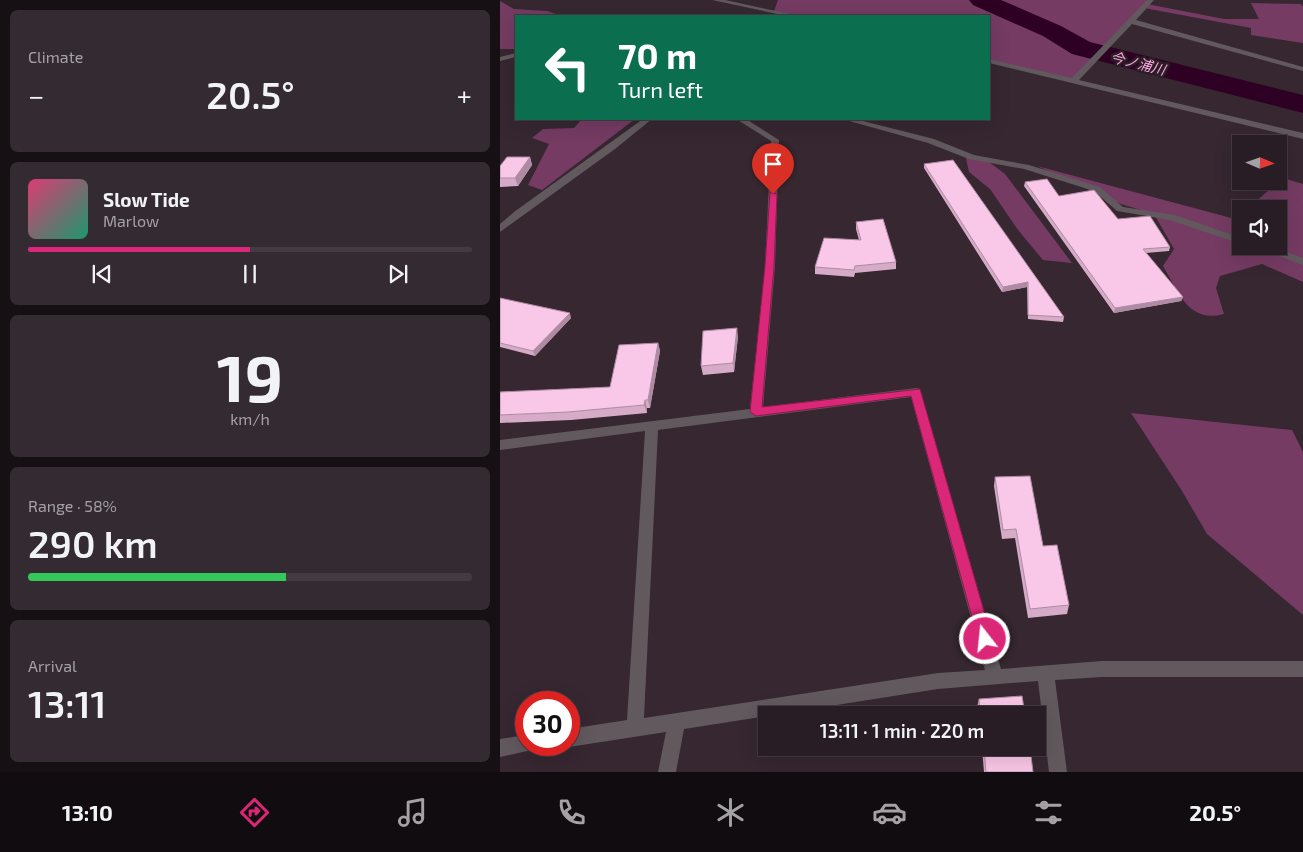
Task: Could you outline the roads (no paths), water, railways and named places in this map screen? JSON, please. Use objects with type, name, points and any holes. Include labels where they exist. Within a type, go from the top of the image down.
[{"type":"street","points":[[715,0],[775,8],[793,15]]},
{"type":"street","points":[[1074,81],[1151,0]]},
{"type":"street","points":[[769,15],[775,8]]},
{"type":"street","points":[[1131,21],[1303,69]]},
{"type":"street","points":[[500,59],[515,55]]},
{"type":"street","points":[[990,61],[1303,136]]},
{"type":"street","points":[[500,229],[536,199],[583,169],[647,120]]},
{"type":"street","points":[[742,120],[775,140],[770,266],[756,412]]},
{"type":"street","points":[[850,120],[931,141],[972,157],[1026,168],[1097,189],[1120,209],[1172,216],[1232,238]]},
{"type":"street","points":[[1283,255],[1303,262]]},
{"type":"street","points":[[500,445],[916,392],[995,676]]},
{"type":"street","points":[[636,728],[652,426]]},
{"type":"street","points":[[580,736],[938,681],[1046,672],[1111,669],[1303,669]]},
{"type":"street","points":[[1046,672],[1058,772]]},
{"type":"street","points":[[667,772],[677,721]]},
{"type":"street","points":[[500,748],[515,746]]},
{"type":"waterway","name":"今ノ浦川","points":[[981,0],[1052,31],[1081,48],[1303,104]]}]
